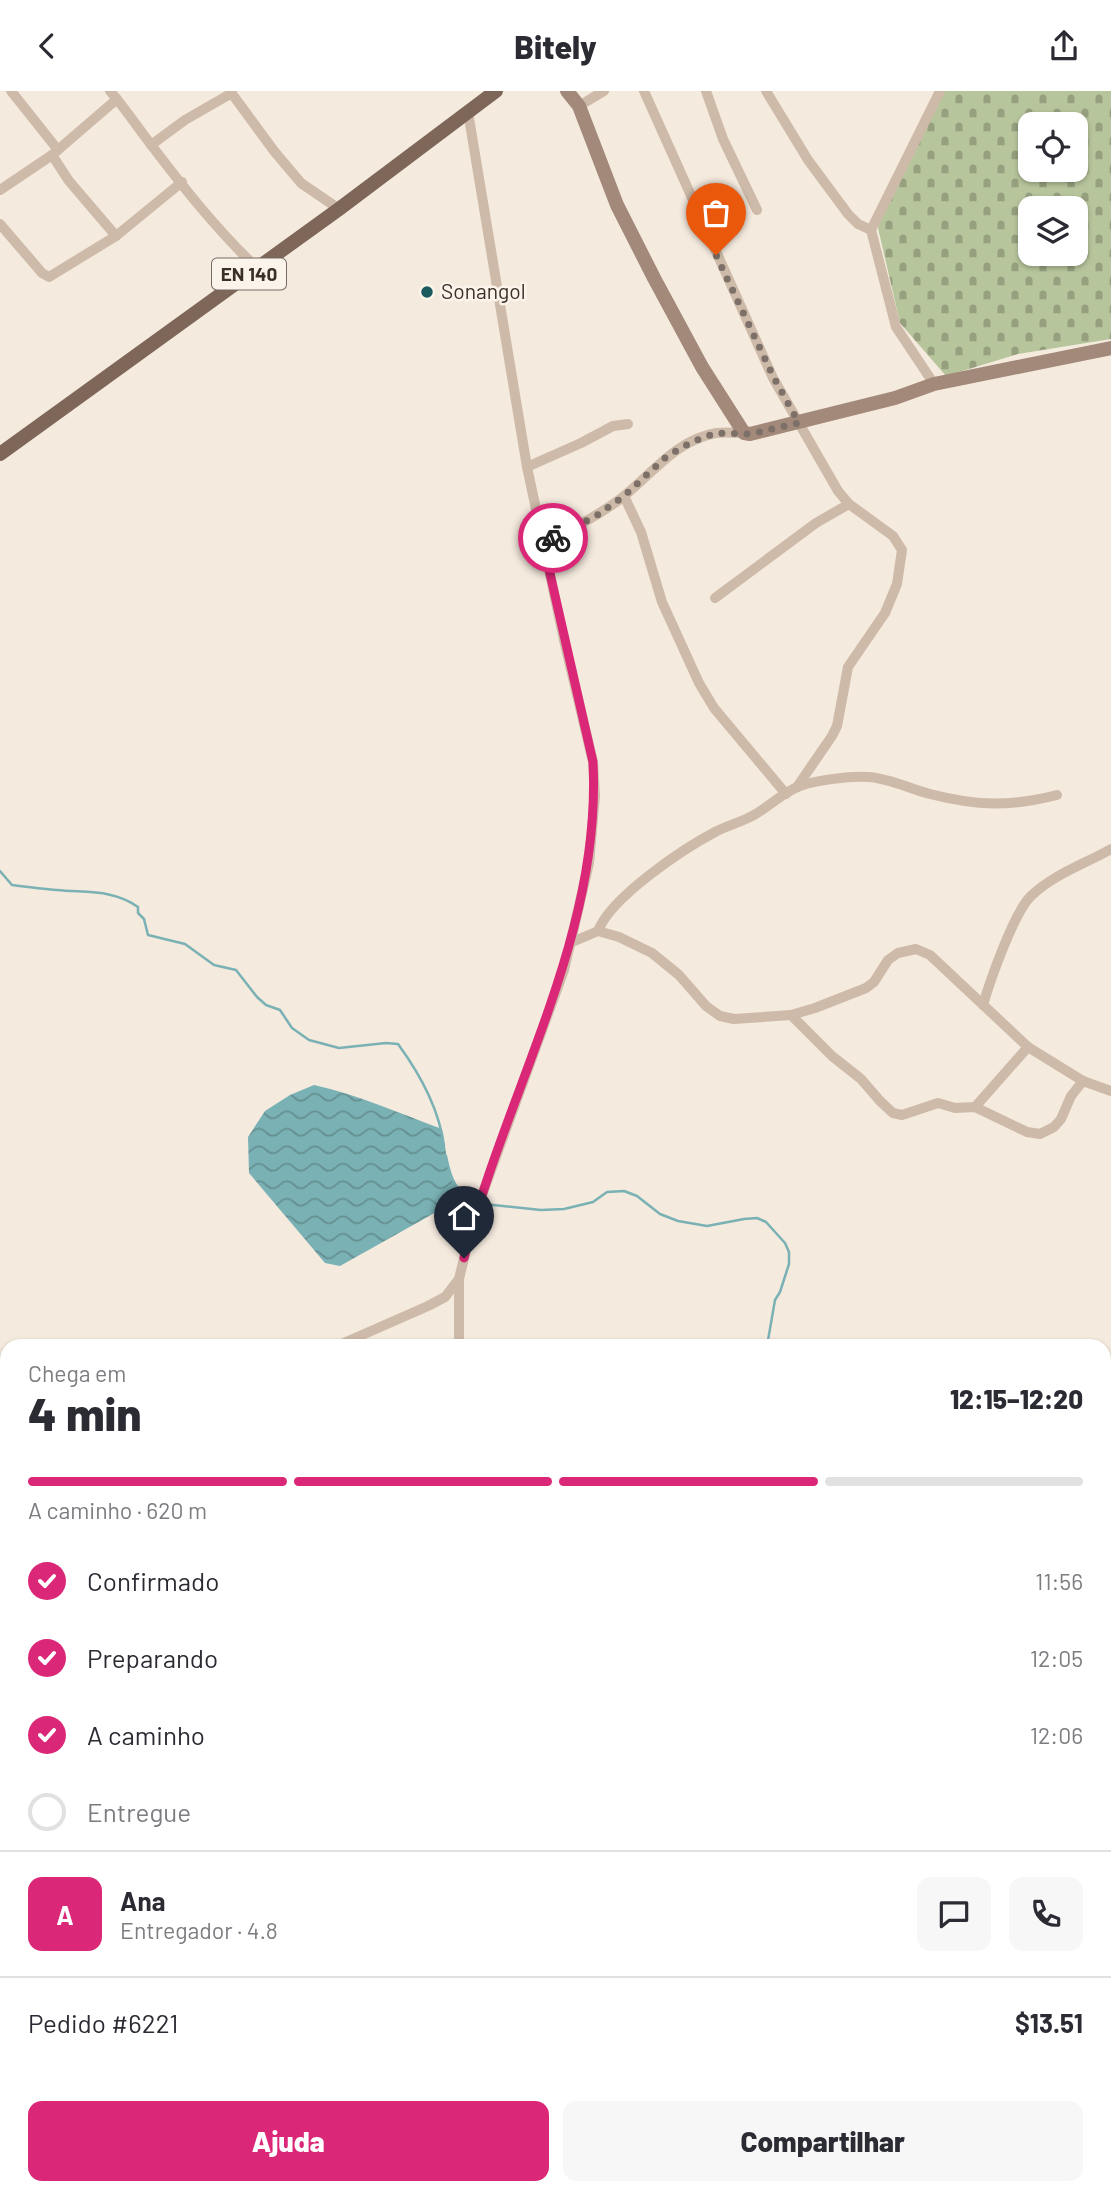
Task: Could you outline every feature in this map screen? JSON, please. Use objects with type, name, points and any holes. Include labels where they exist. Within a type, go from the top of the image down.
[{"type":"main road","name":"EN 140","points":[[0,454],[339,209],[496,91]]},
{"type":"street","points":[[11,91],[55,152],[69,181],[116,236]]},
{"type":"street","points":[[567,91],[579,106],[629,229],[702,367],[744,433]]},
{"type":"street","points":[[579,106],[604,91]]},
{"type":"street","points":[[644,91],[754,337],[799,423],[838,491],[849,504],[899,543],[902,550],[897,584],[885,613],[848,667],[832,736],[797,787]]},
{"type":"street","points":[[706,91],[723,139],[757,210]]},
{"type":"street","points":[[766,91],[808,160],[848,214],[858,224],[872,229]]},
{"type":"street","points":[[934,384],[896,327],[872,229],[940,91]]},
{"type":"street","points":[[151,145],[231,92],[301,183],[339,209]]},
{"type":"street","points":[[0,190],[55,152],[114,95],[195,202],[226,239],[257,268]]},
{"type":"street","points":[[459,1339],[459,1279],[474,1217],[564,969],[589,863],[595,796],[593,762],[527,467],[468,112]]},
{"type":"street","points":[[0,224],[42,273],[49,277],[116,236],[182,182]]},
{"type":"street","points":[[543,543],[596,516],[624,496],[667,456],[716,433],[750,434],[895,398],[934,384],[1111,351]]},
{"type":"street","points":[[527,467],[613,426],[628,424]]},
{"type":"street","points":[[624,496],[641,532],[662,602],[699,683],[714,708],[786,794]]},
{"type":"street","points":[[715,598],[816,523],[849,504]]},
{"type":"street","points":[[598,931],[601,921],[632,890],[665,864],[716,831],[754,815],[797,787],[821,781],[866,777],[931,795],[993,805],[1028,802],[1057,795]]},
{"type":"street","points":[[983,1005],[999,959],[1030,897],[1063,873],[1111,849]]},
{"type":"street","points":[[570,943],[598,931],[609,932],[652,953],[679,975],[706,1006],[720,1016],[734,1019],[791,1015],[866,988],[874,982],[888,960],[898,953],[916,949],[930,955],[1028,1047],[1083,1081],[1111,1091]]},
{"type":"street","points":[[791,1015],[894,1113],[902,1115],[938,1103],[955,1108],[975,1107],[1027,1132],[1040,1134],[1054,1127],[1061,1119],[1070,1096],[1083,1081]]},
{"type":"street","points":[[975,1107],[1028,1047]]},
{"type":"street","points":[[352,1339],[444,1297],[459,1279]]},
{"type":"green space","points":[[945,91],[1111,91],[1111,339],[1018,354],[946,376],[900,323],[878,228],[884,209]]},
{"type":"water","points":[[314,1085],[362,1099],[442,1129],[450,1176],[463,1197],[340,1266],[325,1263],[249,1173],[248,1137],[265,1111],[290,1095]]},
{"type":"waterway","points":[[0,871],[12,885],[99,893],[129,901],[138,907],[148,935],[185,944],[214,965],[236,970],[257,997],[266,1005],[280,1010],[292,1028],[309,1040],[339,1048],[398,1044],[427,1092],[438,1118],[444,1146]]},
{"type":"waterway","points":[[446,1156],[459,1190],[477,1202]]},
{"type":"waterway","points":[[483,1204],[541,1210],[564,1209],[593,1202],[607,1192],[624,1191],[637,1196],[660,1214],[678,1221],[707,1226],[757,1218],[766,1222],[785,1243],[789,1252],[789,1264],[775,1300],[768,1339]]},
{"type":"way so far","points":[[553,538],[596,516],[624,496],[667,456],[692,442],[716,433],[750,434],[799,423],[774,378],[716,255]]},
{"type":"place","name":"Sonangol","points":[[427,292]]},
{"type":"route","points":[[464,1258],[474,1217],[564,969],[589,863],[595,796],[593,762],[543,543],[553,538]]}]
